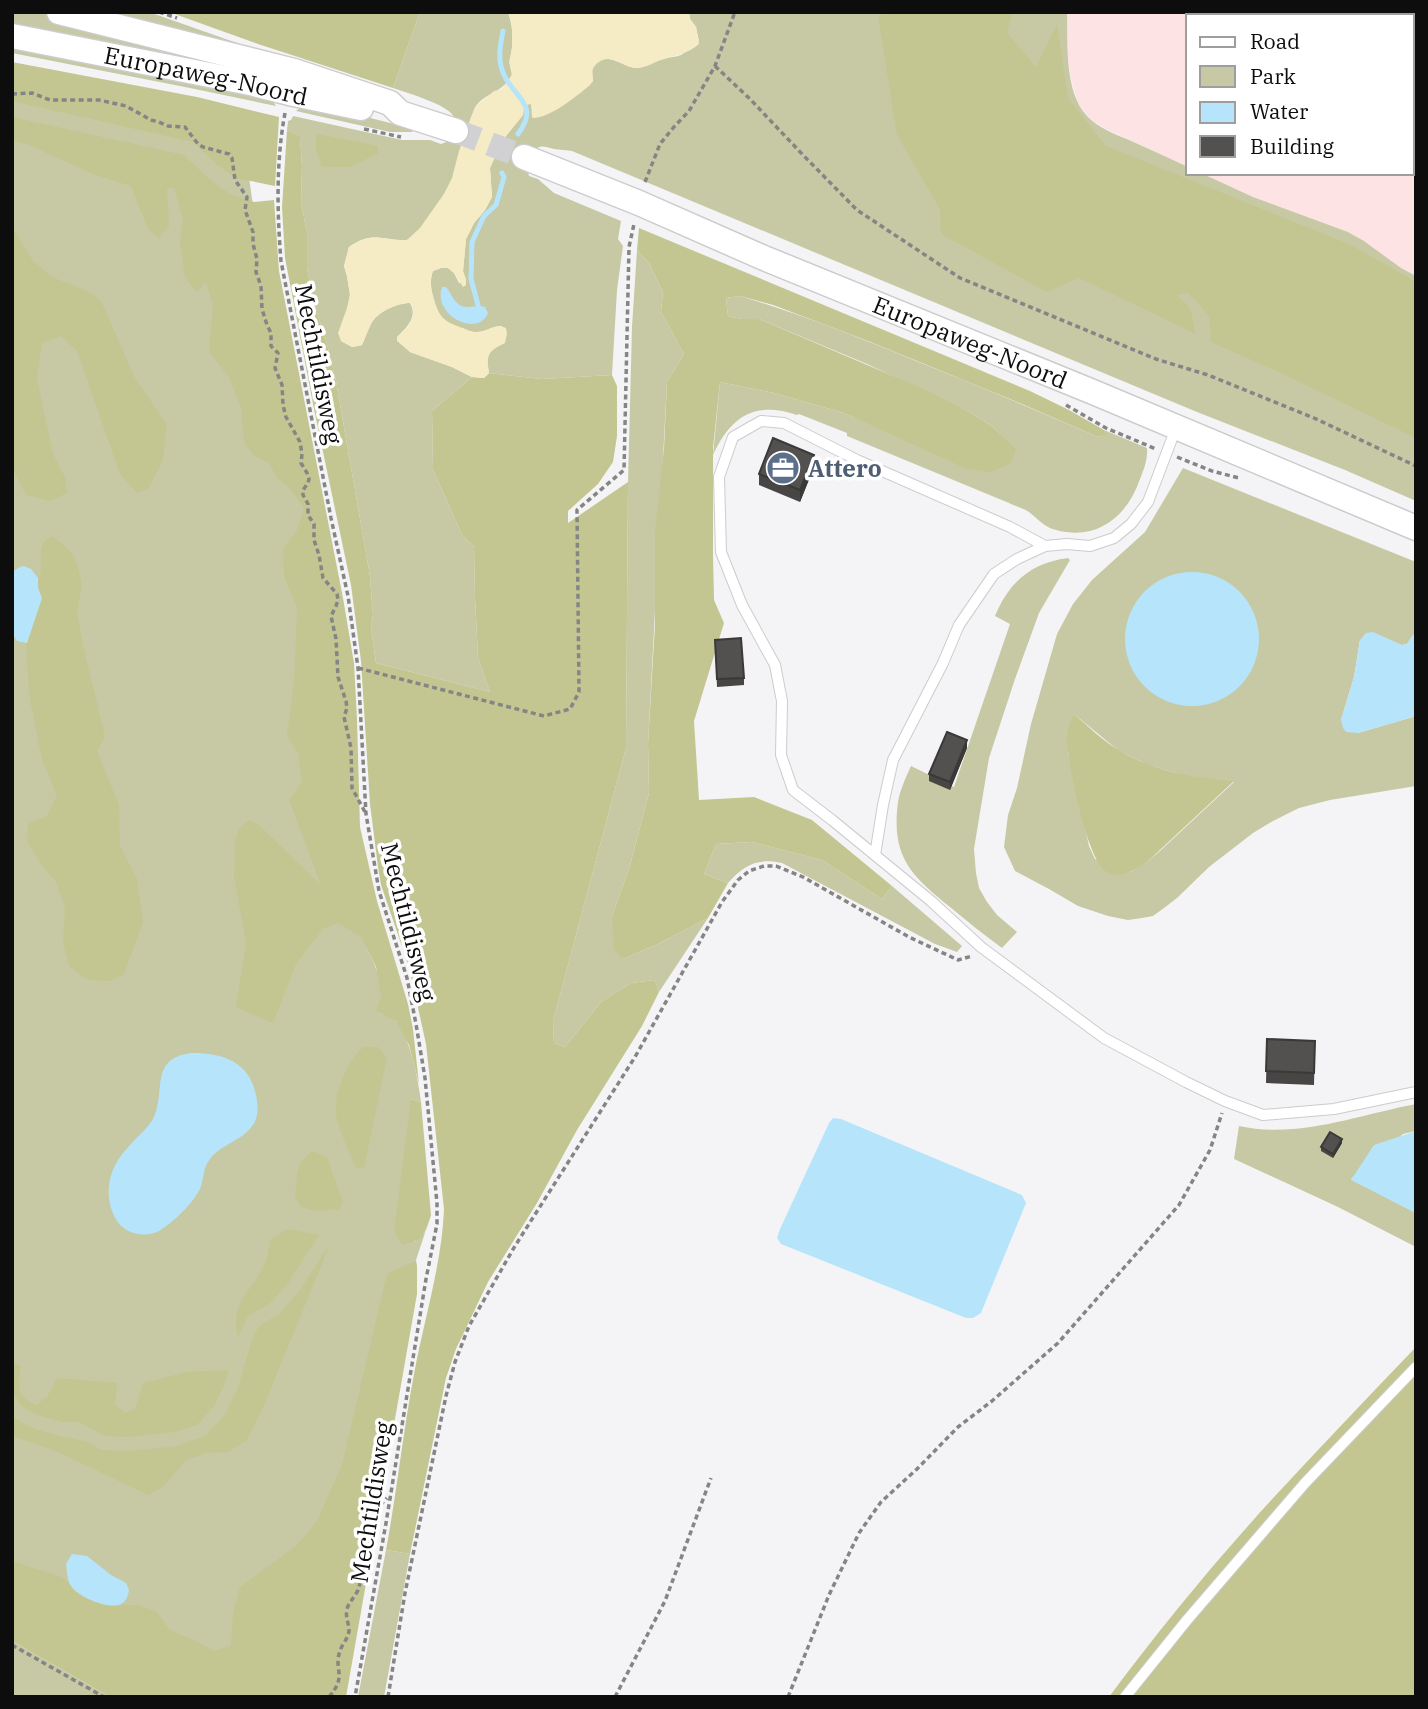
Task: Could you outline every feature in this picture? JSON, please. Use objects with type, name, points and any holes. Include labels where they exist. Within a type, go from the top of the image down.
[{"type":"street","name":"Europaweg-Noord","points":[[59,12],[294,71],[390,103],[400,113]]},
{"type":"street","name":"Europaweg-Noord","points":[[12,36],[250,83],[386,115],[400,113],[456,131]]},
{"type":"street","name":"Europaweg-Noord","points":[[524,157],[1416,528]]},
{"type":"lane","points":[[1045,546],[1010,527],[858,460],[784,423],[761,421],[733,437],[719,477],[721,552],[742,605],[775,665],[782,701],[781,755],[793,790],[932,901],[981,947],[1104,1038],[1225,1101],[1263,1115],[1334,1109],[1416,1092]]},
{"type":"lane","points":[[875,855],[894,760],[959,625],[994,574],[1045,546],[1090,546],[1114,538],[1131,524],[1148,502],[1176,428]]},
{"type":"lane","points":[[1125,1697],[1186,1620],[1305,1483],[1416,1367]]},
{"type":"path","points":[[358,668],[544,716],[570,709],[579,692],[576,510],[624,470],[629,247],[639,203],[660,145],[690,111],[715,66],[735,12]]},
{"type":"path","points":[[715,66],[857,210],[960,278],[1156,359],[1208,375],[1314,418],[1416,466]]},
{"type":"path","points":[[12,94],[32,93],[50,100],[99,100],[126,106],[151,120],[172,127],[185,127],[198,144],[232,158],[235,180],[247,197],[245,209],[253,232],[262,309],[271,333],[271,346],[278,353],[275,368],[282,385],[283,405],[286,417],[300,442],[301,463],[309,479],[303,495],[308,504],[308,515],[314,524],[314,540],[323,578],[337,594],[338,600],[331,616],[336,639],[338,677],[347,708],[344,717],[351,748],[352,788],[366,814]]},
{"type":"path","name":"Mechtildisweg","points":[[285,113],[279,174],[278,225],[281,261],[348,596],[358,668],[366,814],[379,891],[407,978],[416,1024],[425,1078],[437,1203],[437,1224],[355,1697]]},
{"type":"path","points":[[388,1697],[405,1593],[444,1409],[455,1362],[469,1326],[514,1246],[635,1057],[732,888],[749,871],[764,866],[776,866],[803,877],[909,937],[958,960],[971,957],[981,947]]},
{"type":"path","points":[[789,1697],[829,1595],[859,1533],[881,1502],[958,1427],[1058,1343],[1179,1205],[1210,1150],[1225,1101]]},
{"type":"path","points":[[615,1697],[665,1601],[710,1478]]},
{"type":"path","points":[[329,1697],[340,1677],[338,1660],[348,1635],[348,1605],[357,1594],[375,1511],[389,1497]]},
{"type":"path","points":[[12,1645],[104,1697]]},
{"type":"shaded area","points":[[1067,12],[1416,12],[1416,276],[1348,232],[1253,197],[1205,175],[1414,175],[1414,14],[1186,14],[1186,166],[1094,122],[1080,106],[1075,94],[1068,59]]},
{"type":"green space","points":[[12,12],[40,12],[74,20],[283,79],[12,28]]},
{"type":"green space","points":[[99,12],[149,12],[254,49]]},
{"type":"green space","points":[[169,12],[420,12],[393,88]]},
{"type":"green space","points":[[420,12],[508,12],[512,33],[512,74],[504,86],[477,104],[450,184],[417,232],[407,240],[371,238],[349,247],[344,266],[350,295],[341,341],[352,347],[362,345],[371,324],[378,316],[394,306],[410,303],[412,317],[408,326],[397,337],[410,352],[472,377],[432,411],[433,470],[462,535],[474,547],[478,658],[490,692],[376,663],[371,627],[373,615],[370,576],[336,381],[313,300],[307,267],[307,232],[301,203],[300,138],[287,130],[288,121],[293,116],[402,140],[430,140],[441,144],[449,141],[455,124],[452,114],[428,100],[393,88]]},
{"type":"green space","points":[[689,12],[1067,12],[1069,67],[1074,94],[1087,116],[1096,124],[1186,166],[1186,175],[1205,175],[1253,197],[1348,232],[1416,276],[1416,501],[572,151],[546,147],[537,148],[533,154],[528,168],[529,176],[538,179],[554,193],[621,221],[618,239],[623,246],[617,290],[612,375],[542,379],[489,373],[488,354],[495,347],[502,326],[474,332],[448,323],[436,307],[431,277],[433,271],[448,268],[459,283],[466,280],[463,271],[466,239],[492,197],[490,168],[502,141],[523,115],[524,105],[531,104],[532,108],[580,91],[593,81],[592,70],[602,60],[613,60],[637,68],[681,55],[699,41],[696,27]]},
{"type":"green space","points":[[886,12],[1012,12],[1007,33],[1036,67],[1057,24],[1068,98],[1106,146],[1349,244],[1416,282],[1416,438],[1211,342],[1209,316],[1189,293],[1177,295],[1190,308],[1196,334],[1079,278],[1047,292],[941,234],[940,209],[897,135],[878,16]]},
{"type":"green space","points":[[12,42],[268,94],[276,106],[12,53]]},
{"type":"green space","points":[[12,62],[197,97],[279,117],[275,186],[236,178],[216,164],[193,142],[12,101]]},
{"type":"green space","points":[[12,69],[240,114],[264,283],[353,730],[367,949],[380,983],[380,1013],[395,1020],[405,1035],[420,1094],[421,1102],[411,1099],[414,1242],[425,1232],[431,1215],[416,1260],[410,1263],[325,1697],[12,1612]]},
{"type":"green space","points":[[307,102],[414,129],[412,132],[390,132],[296,111]]},
{"type":"green space","points":[[12,117],[184,155],[228,193],[254,202],[274,200],[279,271],[354,663],[360,827],[377,901],[408,1004],[419,1084],[409,1045],[396,1021],[376,1011],[381,996],[376,967],[361,937],[338,923],[323,929],[296,964],[273,1023],[236,1007],[246,943],[234,876],[235,841],[239,829],[248,820],[258,824],[321,885],[289,800],[302,781],[298,754],[287,735],[294,682],[297,608],[284,576],[283,549],[297,530],[304,508],[289,487],[277,478],[269,463],[254,456],[244,442],[241,408],[229,377],[209,352],[213,305],[206,282],[197,292],[185,278],[180,243],[183,220],[174,187],[167,189],[169,226],[159,238],[148,229],[131,186],[95,175],[27,144],[12,140]]},
{"type":"green space","points":[[287,130],[300,137],[301,203],[307,232],[307,267],[313,300],[336,381],[370,576],[373,615],[371,627],[376,663],[490,692],[478,658],[474,547],[462,535],[433,470],[432,411],[472,377],[484,378],[489,373],[542,379],[612,375],[617,386],[617,436],[613,462],[598,484],[568,511],[568,523],[628,482],[626,748],[553,1021],[554,1043],[565,1047],[601,1002],[631,983],[655,980],[659,992],[642,1026],[488,1282],[456,1349],[446,1378],[410,1554],[386,1550],[414,1374],[440,1250],[444,1209],[426,1044],[409,967],[381,885],[378,867],[370,804],[361,661],[351,585],[285,258],[282,207]]},
{"type":"green space","points":[[318,134],[378,146],[378,153],[351,167],[322,167],[316,146]]},
{"type":"green space","points":[[12,227],[33,261],[52,277],[87,291],[101,301],[135,378],[167,425],[163,460],[148,489],[137,493],[120,474],[77,351],[61,336],[42,343],[37,378],[53,454],[65,477],[67,493],[50,501],[26,495],[12,463]]},
{"type":"green space","points":[[639,228],[1030,391],[1104,430],[1106,435],[1098,437],[868,341],[773,305],[740,296],[726,298],[728,316],[759,319],[926,390],[993,427],[1016,449],[1011,463],[991,472],[967,469],[844,413],[774,393],[720,382],[713,448],[713,556],[714,600],[724,623],[694,721],[699,800],[754,797],[812,820],[892,886],[882,899],[822,860],[751,842],[716,844],[704,874],[728,883],[708,918],[623,959],[614,950],[612,916],[629,869],[649,793],[648,744],[655,624],[655,531],[664,448],[667,382],[684,354],[661,312],[663,292],[649,263],[637,250]]},
{"type":"green space","points":[[637,250],[649,263],[663,292],[661,312],[684,354],[667,382],[648,744],[649,793],[629,869],[612,916],[623,959],[708,918],[659,992],[655,980],[631,983],[601,1002],[565,1047],[554,1043],[553,1021],[626,748],[628,482]]},
{"type":"green space","points":[[740,296],[851,335],[1098,437],[1105,435],[1104,430],[1147,448],[1145,464],[1134,493],[1119,515],[1097,529],[1071,533],[1056,530],[1024,509],[847,436],[847,433],[799,414],[782,411],[757,411],[746,415],[728,430],[713,455],[720,382],[774,393],[844,413],[899,437],[1015,449],[993,427],[971,413],[867,364],[759,319],[728,316],[726,298]]},
{"type":"green space","points":[[1183,468],[1416,562],[1416,635],[1402,645],[1360,640],[1354,677],[1341,720],[1358,733],[1416,716],[1416,786],[1330,800],[1299,808],[1253,833],[1153,916],[1128,920],[1078,906],[1015,871],[1004,847],[1008,815],[1057,634],[1073,604],[1092,580],[1145,532]],"holes":[[[1074,714],[1119,751],[1148,765],[1190,777],[1234,782],[1161,850],[1130,872],[1095,859],[1089,846],[1068,752]]]},
{"type":"green space","points":[[52,536],[68,549],[78,567],[82,585],[77,613],[105,737],[97,751],[119,805],[120,846],[137,879],[142,913],[143,922],[124,974],[110,981],[88,980],[69,966],[63,943],[65,908],[56,882],[27,841],[28,824],[47,816],[57,795],[42,760],[29,694],[26,645],[42,598],[39,584],[42,548],[45,541]]},
{"type":"green space","points":[[1068,558],[1070,560],[1039,613],[989,758],[974,849],[979,888],[997,915],[1017,932],[1002,948],[936,896],[906,863],[898,837],[898,802],[911,766],[954,787],[1010,624],[995,616],[1007,593],[1023,576],[1043,564]]},
{"type":"green space","points":[[1074,714],[1114,747],[1147,764],[1190,776],[1234,781],[1147,862],[1123,874],[1107,872],[1092,850],[1075,789],[1067,740]]},
{"type":"green space","points":[[751,842],[822,860],[882,899],[892,886],[962,946],[957,952],[935,944],[782,863],[766,861],[752,864],[728,883],[704,874],[716,844]]},
{"type":"green space","points":[[363,1047],[378,1047],[387,1058],[364,1168],[355,1167],[336,1114],[337,1096],[343,1078]]},
{"type":"green space","points":[[411,1099],[421,1102],[431,1215],[422,1236],[402,1245],[394,1231]]},
{"type":"green space","points":[[1416,1104],[1416,1131],[1403,1134],[1351,1179],[1416,1213],[1416,1247],[1234,1159],[1239,1126],[1283,1130],[1306,1128]]},
{"type":"green space","points":[[312,1151],[327,1157],[343,1203],[339,1209],[316,1211],[301,1207],[295,1197],[301,1162]]},
{"type":"green space","points":[[287,1229],[319,1235],[286,1286],[270,1303],[248,1316],[238,1338],[236,1325],[239,1305],[261,1272],[271,1239]]},
{"type":"green space","points":[[330,1244],[265,1403],[247,1440],[228,1452],[206,1453],[186,1460],[164,1486],[148,1495],[58,1452],[12,1436],[12,1416],[29,1427],[88,1442],[101,1450],[130,1451],[177,1446],[205,1436],[226,1413],[238,1388],[252,1339],[259,1326],[279,1314],[297,1294]]},
{"type":"green space","points":[[416,1260],[417,1294],[346,1697],[110,1697],[12,1641],[12,1561],[62,1577],[82,1596],[104,1605],[139,1605],[157,1612],[170,1630],[214,1651],[231,1645],[233,1613],[240,1587],[296,1546],[317,1521],[342,1465],[387,1274]]},
{"type":"green space","points":[[1416,1347],[1416,1697],[1109,1697],[1169,1619],[1232,1544]]},
{"type":"green space","points":[[12,1362],[21,1366],[21,1394],[36,1405],[47,1397],[57,1378],[117,1383],[115,1405],[125,1413],[135,1409],[143,1383],[187,1372],[229,1370],[214,1406],[197,1425],[174,1432],[130,1437],[105,1436],[79,1422],[62,1422],[35,1414],[22,1406],[12,1393]]},
{"type":"green space","points":[[386,1550],[410,1554],[384,1697],[358,1697]]},
{"type":"green space","points":[[12,1641],[110,1697],[12,1697]]},
{"type":"sand","points":[[508,12],[689,12],[696,27],[699,44],[686,52],[640,68],[609,59],[599,62],[593,68],[593,81],[590,85],[563,106],[540,117],[532,117],[531,104],[524,105],[523,115],[502,141],[490,168],[492,197],[466,239],[463,271],[466,285],[463,287],[448,268],[433,271],[431,278],[436,305],[447,321],[475,332],[499,326],[506,328],[505,343],[489,354],[489,373],[484,378],[472,377],[410,352],[397,341],[397,337],[412,318],[410,303],[394,306],[383,312],[371,324],[362,345],[353,347],[341,341],[338,333],[350,295],[344,266],[349,247],[365,239],[378,237],[407,240],[420,228],[444,194],[452,178],[475,107],[494,91],[502,89],[511,77],[509,62],[512,25]]},
{"type":"water","points":[[442,287],[446,287],[460,305],[485,307],[488,313],[476,324],[458,320],[444,307]]},
{"type":"water","points":[[24,566],[31,569],[38,578],[42,598],[27,643],[17,641],[12,633],[12,572]]},
{"type":"water","points":[[1192,572],[1218,577],[1240,591],[1254,613],[1259,639],[1254,665],[1240,687],[1218,701],[1192,706],[1166,701],[1144,687],[1130,665],[1125,639],[1130,613],[1144,591],[1166,577]]},
{"type":"water","points":[[1373,632],[1402,645],[1416,635],[1416,716],[1358,733],[1346,732],[1341,720],[1354,677],[1360,640],[1366,633]]},
{"type":"water","points":[[191,1053],[226,1058],[243,1069],[254,1088],[256,1117],[248,1131],[210,1159],[200,1189],[176,1218],[157,1232],[133,1233],[122,1226],[112,1211],[109,1183],[125,1150],[153,1119],[164,1069],[178,1056]]},
{"type":"water","points":[[833,1118],[1022,1195],[1026,1203],[981,1313],[973,1318],[966,1318],[781,1244],[777,1238],[780,1229]]},
{"type":"water","points":[[1416,1131],[1416,1213],[1351,1180],[1374,1145]]},
{"type":"water","points":[[72,1554],[87,1556],[126,1583],[129,1590],[125,1601],[116,1605],[102,1604],[75,1590],[69,1581],[66,1564]]},
{"type":"building","points":[[773,438],[814,455],[800,490],[759,474]]},
{"type":"building","points":[[741,638],[744,678],[717,679],[715,640]]},
{"type":"building","points":[[947,732],[967,740],[950,782],[929,774]]},
{"type":"building","points":[[1267,1039],[1315,1041],[1314,1073],[1266,1071]]},
{"type":"building","points":[[1330,1132],[1342,1139],[1333,1154],[1321,1147]]},
{"type":"waterway","points":[[503,31],[500,64],[526,109],[527,116],[518,134]]},
{"type":"waterway","points":[[478,305],[471,279],[472,242],[484,216],[496,205],[504,177],[502,173]]},
{"type":"tunnel","points":[[456,131],[524,157]]},
{"type":"place","name":"Attero","points":[[783,468]]}]
